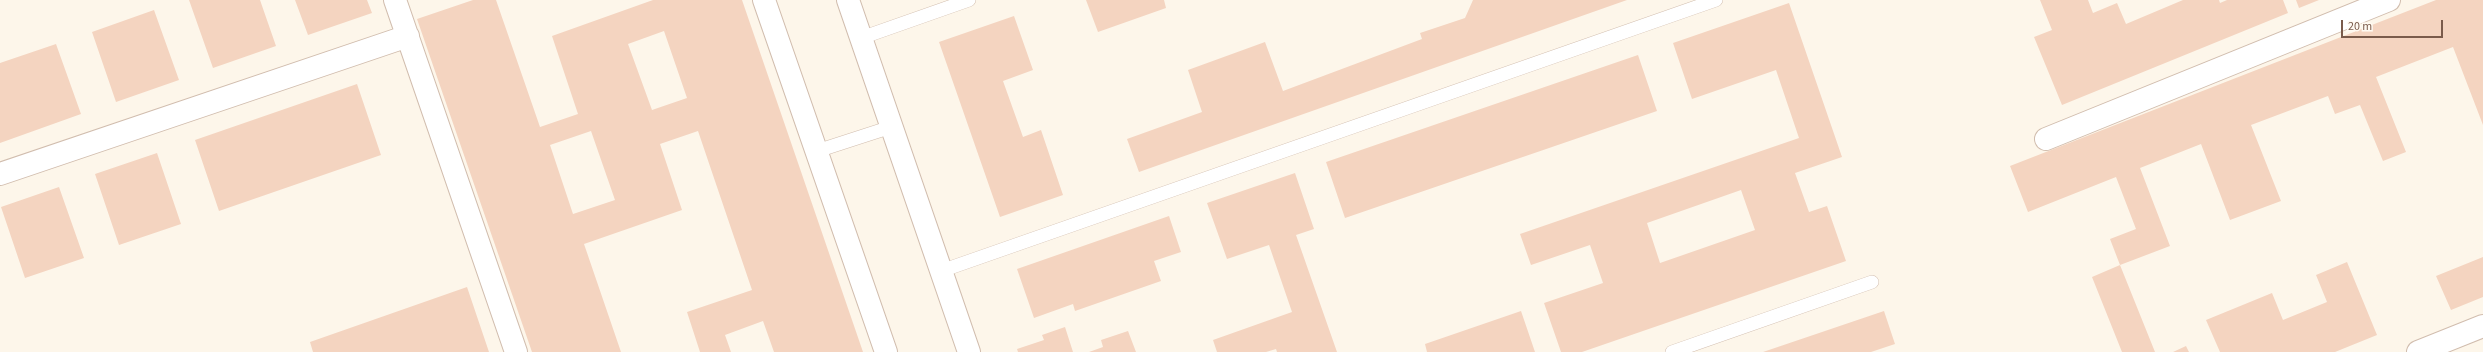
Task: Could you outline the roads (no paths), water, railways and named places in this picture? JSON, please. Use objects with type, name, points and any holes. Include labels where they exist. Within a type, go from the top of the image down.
[{"type":"street","points":[[395,0],[516,352]]},
{"type":"street","points":[[764,0],[886,352]]},
{"type":"street","points":[[848,0],[969,352]]},
{"type":"street","points":[[2046,139],[2389,0]]},
{"type":"street","points":[[0,174],[408,36]]},
{"type":"street","points":[[2418,352],[2483,326]]},
{"type":"lane","points":[[861,38],[968,0]]},
{"type":"lane","points":[[941,271],[1716,0]]},
{"type":"lane","points":[[817,151],[891,127]]},
{"type":"lane","points":[[1672,352],[1872,282]]}]
